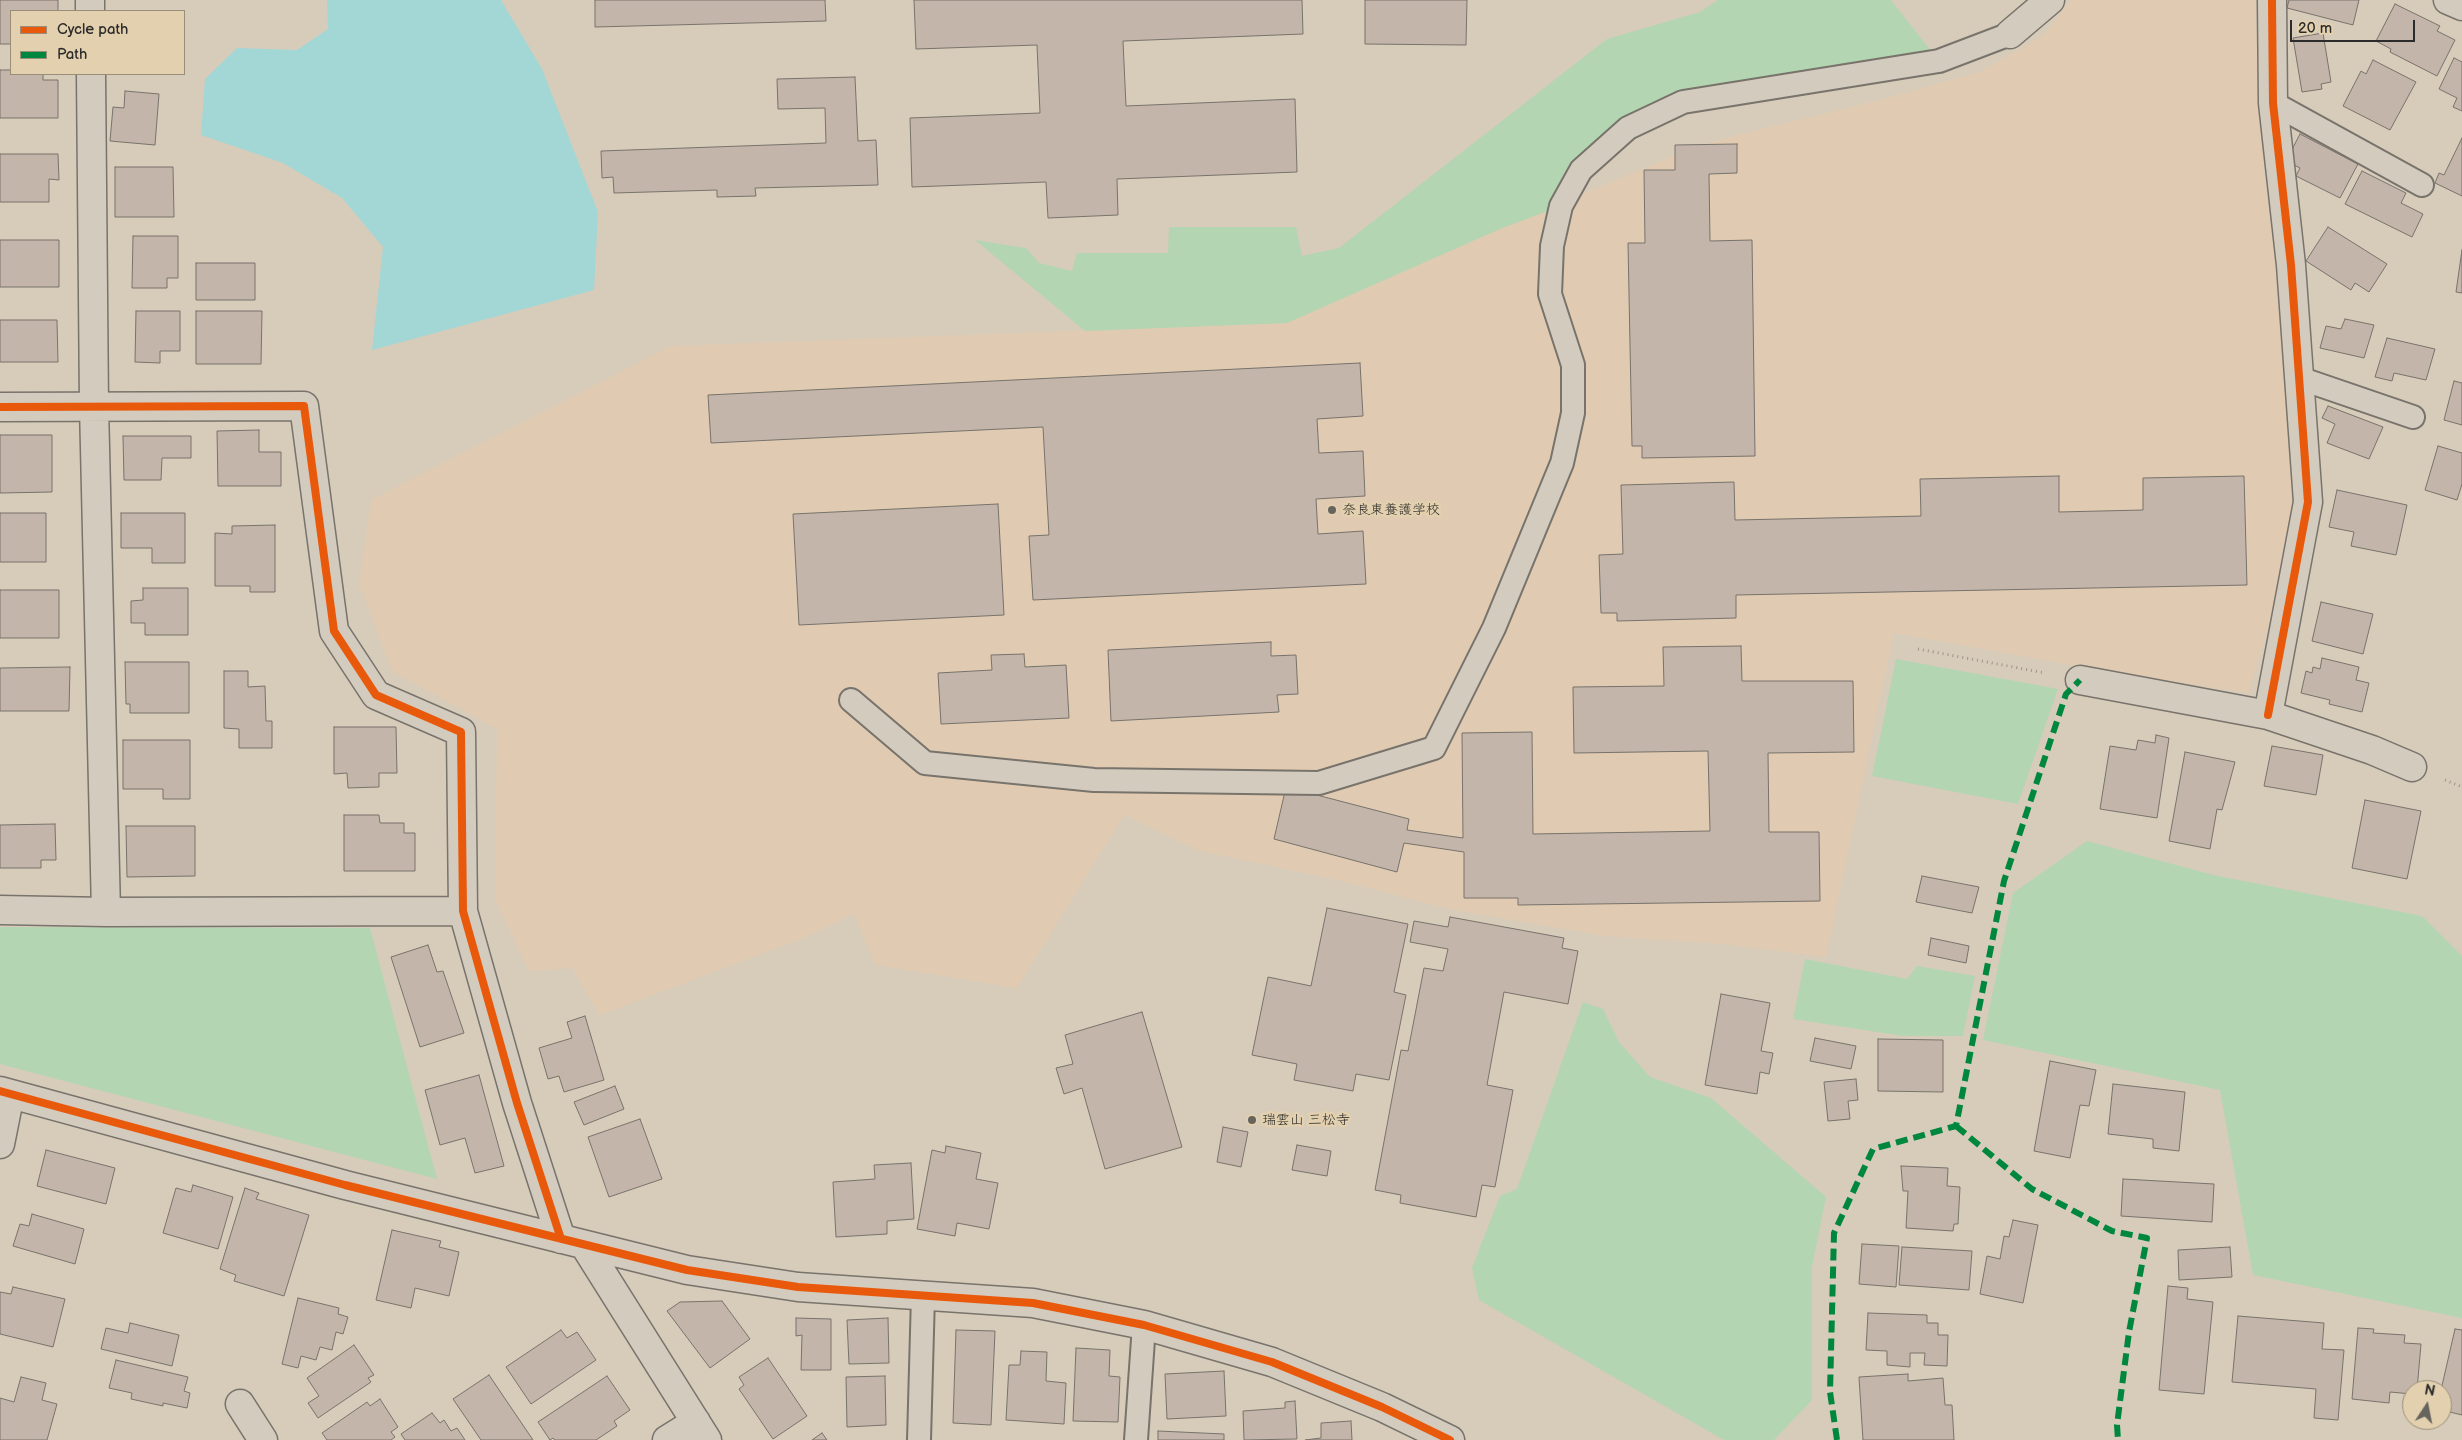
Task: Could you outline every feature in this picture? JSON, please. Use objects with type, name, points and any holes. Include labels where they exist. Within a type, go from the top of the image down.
[{"type":"street","points":[[2010,34],[2050,0]]},
{"type":"street","points":[[2268,715],[2308,502],[2291,264],[2273,103],[2272,0]]},
{"type":"street","points":[[2448,0],[2462,6]]},
{"type":"street","points":[[91,75],[94,406],[106,912]]},
{"type":"street","points":[[0,407],[304,406],[334,631],[376,695],[461,732],[463,911],[517,1103],[573,1242],[701,1431],[667,1440]]},
{"type":"street","points":[[2080,680],[2268,715],[2372,750],[2412,767]]},
{"type":"street","points":[[0,910],[106,912],[463,911]]},
{"type":"street","points":[[0,1144],[5,1092],[345,1185],[687,1270],[798,1287],[1034,1303],[1144,1325],[1272,1362],[1382,1407],[1450,1440]]},
{"type":"street","points":[[240,1404],[263,1440]]},
{"type":"lane","points":[[851,700],[924,762],[1094,780],[1319,783],[1434,748],[1494,628],[1562,464],[1573,413],[1573,365],[1550,294],[1552,246],[1561,206],[1581,170],[1628,128],[1683,102],[1940,61],[2010,34]]},
{"type":"lane","points":[[2273,103],[2422,185]]},
{"type":"lane","points":[[2299,378],[2413,417]]},
{"type":"lane","points":[[920,1440],[923,1296]]},
{"type":"lane","points":[[1136,1440],[1144,1325]]},
{"type":"path","points":[[1918,649],[2080,680]]},
{"type":"shaded area","name":"奈良東養護学校","points":[[2071,0],[2255,0],[2264,175],[2284,318],[2295,519],[2281,583],[2249,693],[2088,668],[1894,633],[1826,957],[1723,944],[1604,936],[1449,909],[1342,881],[1200,851],[1124,815],[1017,988],[875,965],[854,914],[804,938],[600,1015],[572,968],[529,971],[495,899],[497,729],[392,671],[359,584],[371,500],[671,346],[1287,323],[1500,229],[1687,150],[1733,136],[1880,100],[1979,72],[2043,36]]},
{"type":"green space","points":[[1718,0],[1891,0],[1939,61],[1683,102],[1628,128],[1561,206],[1500,229],[1287,323],[1085,331],[975,240],[1026,248],[1039,263],[1072,271],[1077,253],[1168,253],[1169,227],[1296,227],[1302,256],[1339,248],[1607,39],[1700,12]]},
{"type":"green space","points":[[1896,659],[2058,689],[2018,804],[1872,776]]},
{"type":"green space","points":[[2087,841],[2213,875],[2422,916],[2462,956],[2462,1318],[2253,1275],[2220,1090],[1983,1040],[2013,893]]},
{"type":"green space","points":[[0,927],[370,928],[437,1179],[0,1064]]},
{"type":"green space","points":[[1805,959],[1907,979],[1917,966],[1975,976],[1963,1036],[1903,1036],[1793,1019]]},
{"type":"green space","points":[[1583,1002],[1603,1009],[1619,1042],[1650,1077],[1711,1098],[1826,1197],[1812,1267],[1812,1400],[1774,1440],[1724,1440],[1479,1300],[1472,1268],[1500,1196],[1517,1189]]},
{"type":"water","points":[[327,0],[501,0],[542,69],[598,212],[594,290],[372,350],[383,247],[342,198],[283,163],[201,135],[205,79],[237,48],[297,50],[328,29]]},
{"type":"building","points":[[0,0],[58,0],[58,10],[10,10],[10,44],[0,44]]},
{"type":"building","points":[[595,0],[825,0],[826,21],[595,27]]},
{"type":"building","points":[[914,0],[1302,0],[1303,34],[1123,41],[1126,106],[1295,99],[1297,172],[1117,179],[1118,215],[1048,218],[1046,182],[912,187],[910,118],[1040,113],[1037,45],[916,49]]},
{"type":"building","points":[[1365,0],[1467,0],[1466,45],[1365,44]]},
{"type":"building","points":[[2289,0],[2359,0],[2353,25],[2287,8]]},
{"type":"building","points":[[2395,4],[2440,26],[2437,31],[2455,40],[2437,76],[2390,52],[2391,49],[2376,41]]},
{"type":"building","points":[[2323,33],[2331,82],[2321,84],[2322,89],[2302,92],[2293,38]]},
{"type":"building","points":[[2454,58],[2462,62],[2462,111],[2453,107],[2457,98],[2439,89]]},
{"type":"building","points":[[2373,60],[2416,82],[2390,130],[2343,106],[2361,71],[2366,74]]},
{"type":"building","points":[[0,70],[10,70],[10,75],[43,75],[43,80],[58,80],[58,118],[0,118]]},
{"type":"building","points":[[855,77],[858,141],[876,140],[878,185],[755,188],[756,196],[717,197],[717,190],[614,193],[613,177],[602,178],[601,151],[826,143],[825,108],[778,109],[777,79]]},
{"type":"building","points":[[125,91],[159,94],[155,145],[110,141],[113,107],[124,108]]},
{"type":"building","points":[[2300,134],[2358,164],[2340,198],[2296,176],[2300,168],[2286,161]]},
{"type":"building","points":[[2462,138],[2462,196],[2435,183],[2439,173],[2444,175]]},
{"type":"building","points":[[1737,144],[1737,173],[1709,174],[1710,241],[1752,240],[1755,456],[1642,458],[1642,446],[1632,446],[1628,243],[1645,243],[1644,170],[1675,170],[1675,145]]},
{"type":"building","points":[[0,154],[58,154],[59,180],[49,179],[49,202],[0,202]]},
{"type":"building","points":[[115,167],[173,167],[174,217],[115,217]]},
{"type":"building","points":[[2362,171],[2406,193],[2401,203],[2423,214],[2412,237],[2345,204]]},
{"type":"building","points":[[2328,227],[2387,264],[2369,292],[2355,283],[2351,290],[2306,261]]},
{"type":"building","points":[[133,236],[178,236],[178,278],[167,278],[167,288],[132,288]]},
{"type":"building","points":[[0,240],[59,240],[59,287],[0,287]]},
{"type":"building","points":[[2462,250],[2462,293],[2456,292]]},
{"type":"building","points":[[196,263],[255,263],[255,300],[196,300]]},
{"type":"building","points":[[136,311],[180,311],[180,351],[160,351],[160,363],[135,362]]},
{"type":"building","points":[[196,311],[262,311],[261,364],[196,364]]},
{"type":"building","points":[[2345,319],[2374,325],[2364,358],[2320,348],[2326,326],[2341,329]]},
{"type":"building","points":[[0,320],[57,320],[58,362],[0,362]]},
{"type":"building","points":[[2387,338],[2435,349],[2426,380],[2394,373],[2392,381],[2375,377]]},
{"type":"building","points":[[1360,363],[1363,416],[1317,419],[1319,453],[1363,451],[1365,496],[1316,499],[1318,534],[1363,531],[1366,584],[1033,600],[1029,536],[1049,535],[1043,427],[711,443],[708,395]]},
{"type":"building","points":[[2454,381],[2462,383],[2462,425],[2444,420]]},
{"type":"building","points":[[2328,406],[2383,427],[2369,459],[2327,443],[2335,424],[2322,418]]},
{"type":"building","points":[[259,430],[259,452],[281,452],[281,486],[218,486],[217,431]]},
{"type":"building","points":[[0,435],[52,435],[52,492],[0,493]]},
{"type":"building","points":[[123,436],[191,436],[191,458],[162,458],[161,480],[124,480]]},
{"type":"building","points":[[2438,446],[2462,453],[2462,484],[2457,500],[2425,490]]},
{"type":"building","points":[[2059,476],[2059,512],[2143,510],[2143,478],[2244,476],[2247,585],[1736,595],[1736,618],[1617,621],[1617,613],[1601,613],[1599,555],[1623,554],[1621,485],[1734,482],[1735,520],[1921,516],[1920,479]]},
{"type":"building","points":[[2337,490],[2407,505],[2396,555],[2351,546],[2354,532],[2329,527]]},
{"type":"building","points":[[998,504],[1004,615],[799,625],[793,514]]},
{"type":"building","points":[[0,513],[46,513],[46,562],[0,562]]},
{"type":"building","points":[[121,513],[185,513],[185,563],[152,563],[152,548],[121,548]]},
{"type":"building","points":[[275,525],[275,592],[250,592],[250,586],[215,586],[215,533],[232,534],[232,526]]},
{"type":"building","points":[[143,588],[188,588],[188,635],[145,635],[145,623],[131,623],[131,601],[143,600]]},
{"type":"building","points":[[0,590],[59,590],[59,638],[0,638]]},
{"type":"building","points":[[2321,602],[2373,614],[2363,654],[2312,641]]},
{"type":"building","points":[[1271,642],[1271,656],[1296,655],[1298,694],[1277,695],[1279,712],[1111,721],[1108,650]]},
{"type":"building","points":[[1741,646],[1742,681],[1853,681],[1854,752],[1768,753],[1769,832],[1819,832],[1820,901],[1518,905],[1518,898],[1464,898],[1464,852],[1404,843],[1397,872],[1274,839],[1286,787],[1409,819],[1407,830],[1463,838],[1462,733],[1532,732],[1533,834],[1710,831],[1708,751],[1574,753],[1573,687],[1664,686],[1663,647]]},
{"type":"building","points":[[1024,654],[1025,667],[1066,665],[1069,718],[941,724],[938,673],[992,670],[991,655]]},
{"type":"building","points":[[2322,658],[2359,667],[2356,680],[2369,683],[2362,712],[2329,704],[2330,700],[2301,693],[2306,671],[2312,673],[2313,667],[2320,669]]},
{"type":"building","points":[[125,662],[189,662],[189,713],[130,713],[130,704],[126,704]]},
{"type":"building","points":[[70,667],[69,711],[0,711],[0,668]]},
{"type":"building","points":[[224,671],[248,671],[248,687],[265,686],[266,721],[272,721],[272,748],[239,748],[239,729],[224,728]]},
{"type":"building","points":[[334,727],[396,727],[397,773],[379,773],[379,787],[348,788],[347,773],[334,774]]},
{"type":"building","points":[[2156,735],[2169,738],[2157,818],[2100,809],[2110,746],[2136,750],[2138,740],[2155,743]]},
{"type":"building","points":[[123,740],[190,740],[190,799],[163,799],[163,789],[123,789]]},
{"type":"building","points":[[2272,746],[2323,755],[2316,795],[2264,786]]},
{"type":"building","points":[[2185,752],[2235,762],[2222,810],[2217,809],[2210,849],[2169,841]]},
{"type":"building","points":[[2365,800],[2421,811],[2407,879],[2352,868]]},
{"type":"building","points":[[344,815],[379,815],[380,823],[404,823],[404,833],[415,833],[415,871],[344,871]]},
{"type":"building","points":[[55,824],[56,860],[41,860],[41,868],[0,868],[0,825]]},
{"type":"building","points":[[126,826],[195,826],[195,876],[127,877]]},
{"type":"building","points":[[1922,876],[1979,887],[1972,913],[1916,902]]},
{"type":"building","points":[[1327,908],[1408,924],[1394,992],[1406,995],[1389,1080],[1356,1074],[1353,1091],[1294,1080],[1297,1064],[1252,1055],[1268,977],[1311,986]]},
{"type":"building","points":[[1450,917],[1564,938],[1562,948],[1578,951],[1568,1004],[1504,992],[1487,1085],[1513,1090],[1495,1187],[1482,1185],[1476,1217],[1400,1203],[1401,1195],[1375,1190],[1401,1050],[1408,1051],[1424,968],[1443,971],[1448,949],[1410,942],[1414,921],[1448,927]]},
{"type":"building","points":[[1931,938],[1969,946],[1966,963],[1928,955]]},
{"type":"building","points":[[428,945],[437,972],[443,971],[464,1033],[420,1047],[391,957]]},
{"type":"building","points":[[1721,994],[1770,1003],[1761,1051],[1773,1053],[1769,1074],[1760,1072],[1757,1094],[1705,1085]]},
{"type":"building","points":[[1142,1012],[1182,1147],[1105,1169],[1082,1088],[1064,1094],[1056,1068],[1073,1064],[1065,1035]]},
{"type":"building","points":[[585,1016],[604,1080],[564,1092],[559,1076],[548,1079],[539,1048],[572,1038],[567,1022]]},
{"type":"building","points":[[1815,1038],[1856,1046],[1851,1069],[1810,1061]]},
{"type":"building","points":[[1878,1039],[1943,1040],[1943,1092],[1878,1091]]},
{"type":"building","points":[[2050,1061],[2096,1070],[2089,1106],[2080,1105],[2070,1158],[2034,1151]]},
{"type":"building","points":[[479,1075],[504,1166],[475,1173],[465,1138],[440,1145],[425,1090]]},
{"type":"building","points":[[1856,1079],[1858,1100],[1848,1101],[1850,1119],[1828,1121],[1824,1082]]},
{"type":"building","points":[[2113,1084],[2185,1092],[2179,1151],[2153,1148],[2153,1139],[2108,1134]]},
{"type":"building","points":[[615,1086],[624,1109],[584,1125],[574,1102]]},
{"type":"building","points":[[640,1119],[662,1179],[609,1197],[588,1137]]},
{"type":"building","points":[[1223,1127],[1248,1132],[1241,1167],[1217,1162]]},
{"type":"building","points":[[1297,1145],[1331,1151],[1327,1176],[1292,1170]]},
{"type":"building","points":[[946,1146],[981,1153],[976,1179],[998,1183],[989,1229],[957,1223],[955,1236],[917,1229],[932,1150],[945,1153]]},
{"type":"building","points":[[46,1150],[115,1168],[106,1204],[37,1186]]},
{"type":"building","points":[[911,1163],[914,1219],[887,1221],[887,1234],[836,1237],[833,1182],[875,1179],[874,1165]]},
{"type":"building","points":[[1901,1166],[1948,1168],[1947,1186],[1960,1187],[1958,1224],[1954,1224],[1953,1231],[1906,1228],[1908,1191],[1903,1191]]},
{"type":"building","points":[[2123,1179],[2214,1184],[2212,1222],[2121,1216]]},
{"type":"building","points":[[193,1185],[233,1197],[218,1249],[163,1233],[176,1188],[191,1192]]},
{"type":"building","points":[[245,1188],[259,1193],[256,1199],[309,1215],[284,1296],[234,1281],[236,1275],[220,1269]]},
{"type":"building","points":[[32,1214],[84,1229],[75,1264],[13,1246],[20,1224],[29,1226]]},
{"type":"building","points":[[2013,1220],[2038,1225],[2023,1303],[1980,1294],[1987,1256],[2000,1259],[2004,1236],[2009,1237]]},
{"type":"building","points":[[392,1230],[441,1241],[439,1247],[459,1252],[449,1296],[415,1288],[411,1308],[376,1300]]},
{"type":"building","points":[[1862,1244],[1899,1246],[1896,1287],[1859,1284]]},
{"type":"building","points":[[1902,1247],[1972,1251],[1969,1290],[1899,1285]]},
{"type":"building","points":[[2230,1247],[2232,1277],[2179,1280],[2178,1250]]},
{"type":"building","points":[[2168,1286],[2188,1288],[2187,1299],[2213,1302],[2204,1394],[2159,1390]]},
{"type":"building","points":[[13,1287],[65,1299],[53,1347],[0,1334],[0,1292],[11,1294]]},
{"type":"building","points":[[298,1298],[339,1308],[338,1314],[348,1317],[343,1334],[336,1332],[332,1350],[320,1347],[316,1360],[301,1356],[298,1368],[282,1364]]},
{"type":"building","points":[[722,1301],[750,1339],[710,1368],[667,1311],[680,1302]]},
{"type":"building","points":[[1868,1313],[1927,1315],[1927,1323],[1938,1323],[1938,1335],[1948,1335],[1947,1366],[1924,1365],[1925,1353],[1910,1353],[1910,1367],[1887,1365],[1887,1351],[1866,1350]]},
{"type":"building","points":[[2238,1316],[2324,1323],[2322,1349],[2344,1350],[2338,1420],[2314,1418],[2316,1389],[2232,1382]]},
{"type":"building","points":[[796,1318],[831,1319],[831,1370],[801,1370],[802,1335],[796,1336]]},
{"type":"building","points":[[888,1318],[889,1363],[849,1364],[847,1320]]},
{"type":"building","points":[[130,1323],[179,1335],[172,1366],[101,1349],[106,1328],[128,1333]]},
{"type":"building","points":[[2358,1328],[2374,1329],[2373,1333],[2405,1335],[2404,1343],[2421,1344],[2418,1380],[2402,1380],[2402,1393],[2390,1392],[2389,1403],[2352,1399]]},
{"type":"building","points":[[2455,1329],[2462,1330],[2462,1415],[2452,1412],[2452,1380],[2443,1380]]},
{"type":"building","points":[[561,1330],[567,1338],[577,1332],[596,1360],[531,1404],[506,1367]]},
{"type":"building","points":[[956,1330],[995,1331],[991,1425],[953,1423]]},
{"type":"building","points":[[354,1345],[374,1375],[368,1378],[371,1382],[318,1418],[308,1403],[319,1396],[307,1378]]},
{"type":"building","points":[[1076,1348],[1110,1350],[1109,1376],[1120,1377],[1118,1422],[1073,1421]]},
{"type":"building","points":[[1021,1351],[1047,1352],[1046,1381],[1066,1383],[1064,1424],[1006,1420],[1009,1365],[1020,1365]]},
{"type":"building","points":[[768,1358],[807,1416],[773,1439],[739,1389],[744,1385],[739,1377]]},
{"type":"building","points":[[116,1360],[188,1377],[184,1391],[190,1393],[187,1408],[163,1403],[163,1406],[131,1399],[132,1393],[109,1388]]},
{"type":"building","points":[[1224,1371],[1226,1416],[1167,1419],[1165,1374]]},
{"type":"building","points":[[1908,1374],[1908,1381],[1943,1378],[1945,1405],[1952,1405],[1954,1440],[1863,1440],[1859,1377]]},
{"type":"building","points":[[489,1375],[533,1440],[481,1440],[453,1399]]},
{"type":"building","points":[[607,1376],[630,1410],[614,1421],[617,1426],[596,1440],[555,1440],[553,1438],[550,1440],[538,1422]]},
{"type":"building","points":[[885,1376],[886,1425],[847,1427],[846,1377]]},
{"type":"building","points":[[21,1377],[46,1383],[42,1400],[57,1404],[47,1440],[0,1440],[0,1398],[14,1402]]},
{"type":"building","points":[[380,1399],[398,1427],[391,1432],[395,1437],[391,1440],[327,1440],[322,1433],[367,1402],[370,1406]]},
{"type":"building","points":[[1295,1401],[1297,1439],[1244,1440],[1243,1411],[1285,1408],[1285,1402]]},
{"type":"building","points":[[432,1413],[440,1423],[444,1420],[451,1431],[457,1428],[465,1440],[405,1440],[401,1434]]},
{"type":"building","points":[[1351,1421],[1352,1440],[1305,1440],[1321,1438],[1321,1423]]},
{"type":"building","points":[[1158,1431],[1224,1434],[1224,1440],[1158,1440]]},
{"type":"building","points":[[822,1433],[827,1440],[812,1440]]},
{"type":"marked path","points":[[1837,1440],[1830,1392],[1834,1233],[1873,1149],[1956,1126],[2004,881],[2066,694],[2080,680]]},
{"type":"marked path","points":[[1956,1126],[2032,1189],[2112,1231],[2147,1238],[2129,1332],[2117,1425],[2118,1440]]},
{"type":"cycle path","points":[[2268,715],[2308,502],[2291,265],[2273,103],[2272,0]]},
{"type":"cycle path","points":[[0,407],[304,406],[334,631],[376,695],[461,732],[463,911],[517,1103],[561,1239]]},
{"type":"cycle path","points":[[0,1091],[345,1185],[687,1270],[798,1287],[1033,1303],[1144,1325],[1272,1362],[1382,1407],[1450,1440]]},
{"type":"place","name":"奈良東養護学校","points":[[1332,510]]},
{"type":"place","name":"瑞雲山 三松寺","points":[[1252,1120]]}]
